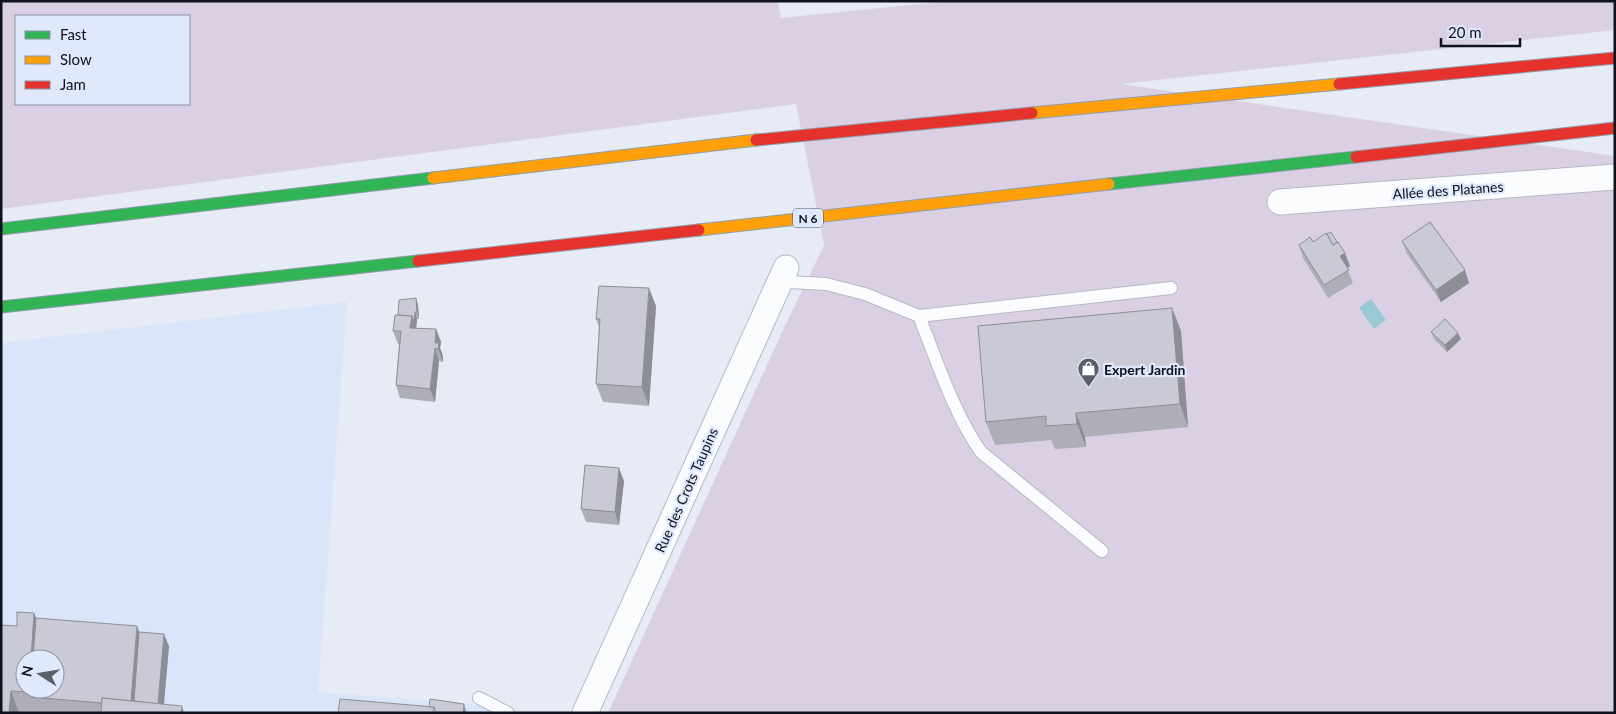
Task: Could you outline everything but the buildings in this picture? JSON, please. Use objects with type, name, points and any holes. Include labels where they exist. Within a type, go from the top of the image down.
[{"type":"main road","points":[[1,229],[807,134],[1615,58]]},
{"type":"main road","name":"N 6","points":[[1,307],[1615,128]]},
{"type":"street","name":"Allée des Platanes","points":[[1280,202],[1615,177]]},
{"type":"street","name":"Rue des Crots Taupins","points":[[586,713],[783,276]]},
{"type":"lane","points":[[783,276],[790,282],[826,284],[865,294],[919,316],[1171,288]]},
{"type":"lane","points":[[919,316],[947,385],[972,439],[981,452],[1102,551]]},
{"type":"lane","points":[[479,698],[508,713]]},
{"type":"shaded area","points":[[1,1],[778,1],[781,18],[950,1],[1615,1],[1615,30],[1121,84],[1615,156],[1615,713],[608,713],[783,330],[824,245],[796,104],[1,209]]},
{"type":"shaded area","points":[[1371,299],[1386,320],[1374,329],[1359,308]]},
{"type":"shaded area","points":[[347,302],[318,692],[478,705],[493,713],[1,713],[1,343]]},
{"type":"traffic: fast","points":[[1109,184],[1356,157]]},
{"type":"traffic: fast","points":[[1,229],[433,178]]},
{"type":"traffic: fast","points":[[1,307],[418,261]]},
{"type":"traffic: slow","points":[[1032,113],[1339,84]]},
{"type":"traffic: slow","points":[[433,178],[756,140]]},
{"type":"traffic: slow","points":[[699,230],[1109,184]]},
{"type":"traffic: jam","points":[[1339,84],[1615,58]]},
{"type":"traffic: jam","points":[[756,140],[1032,113]]},
{"type":"traffic: jam","points":[[1356,157],[1615,128]]},
{"type":"traffic: jam","points":[[418,261],[699,230]]},
{"type":"place","name":"Expert Jardin","points":[[1088,388]]}]
